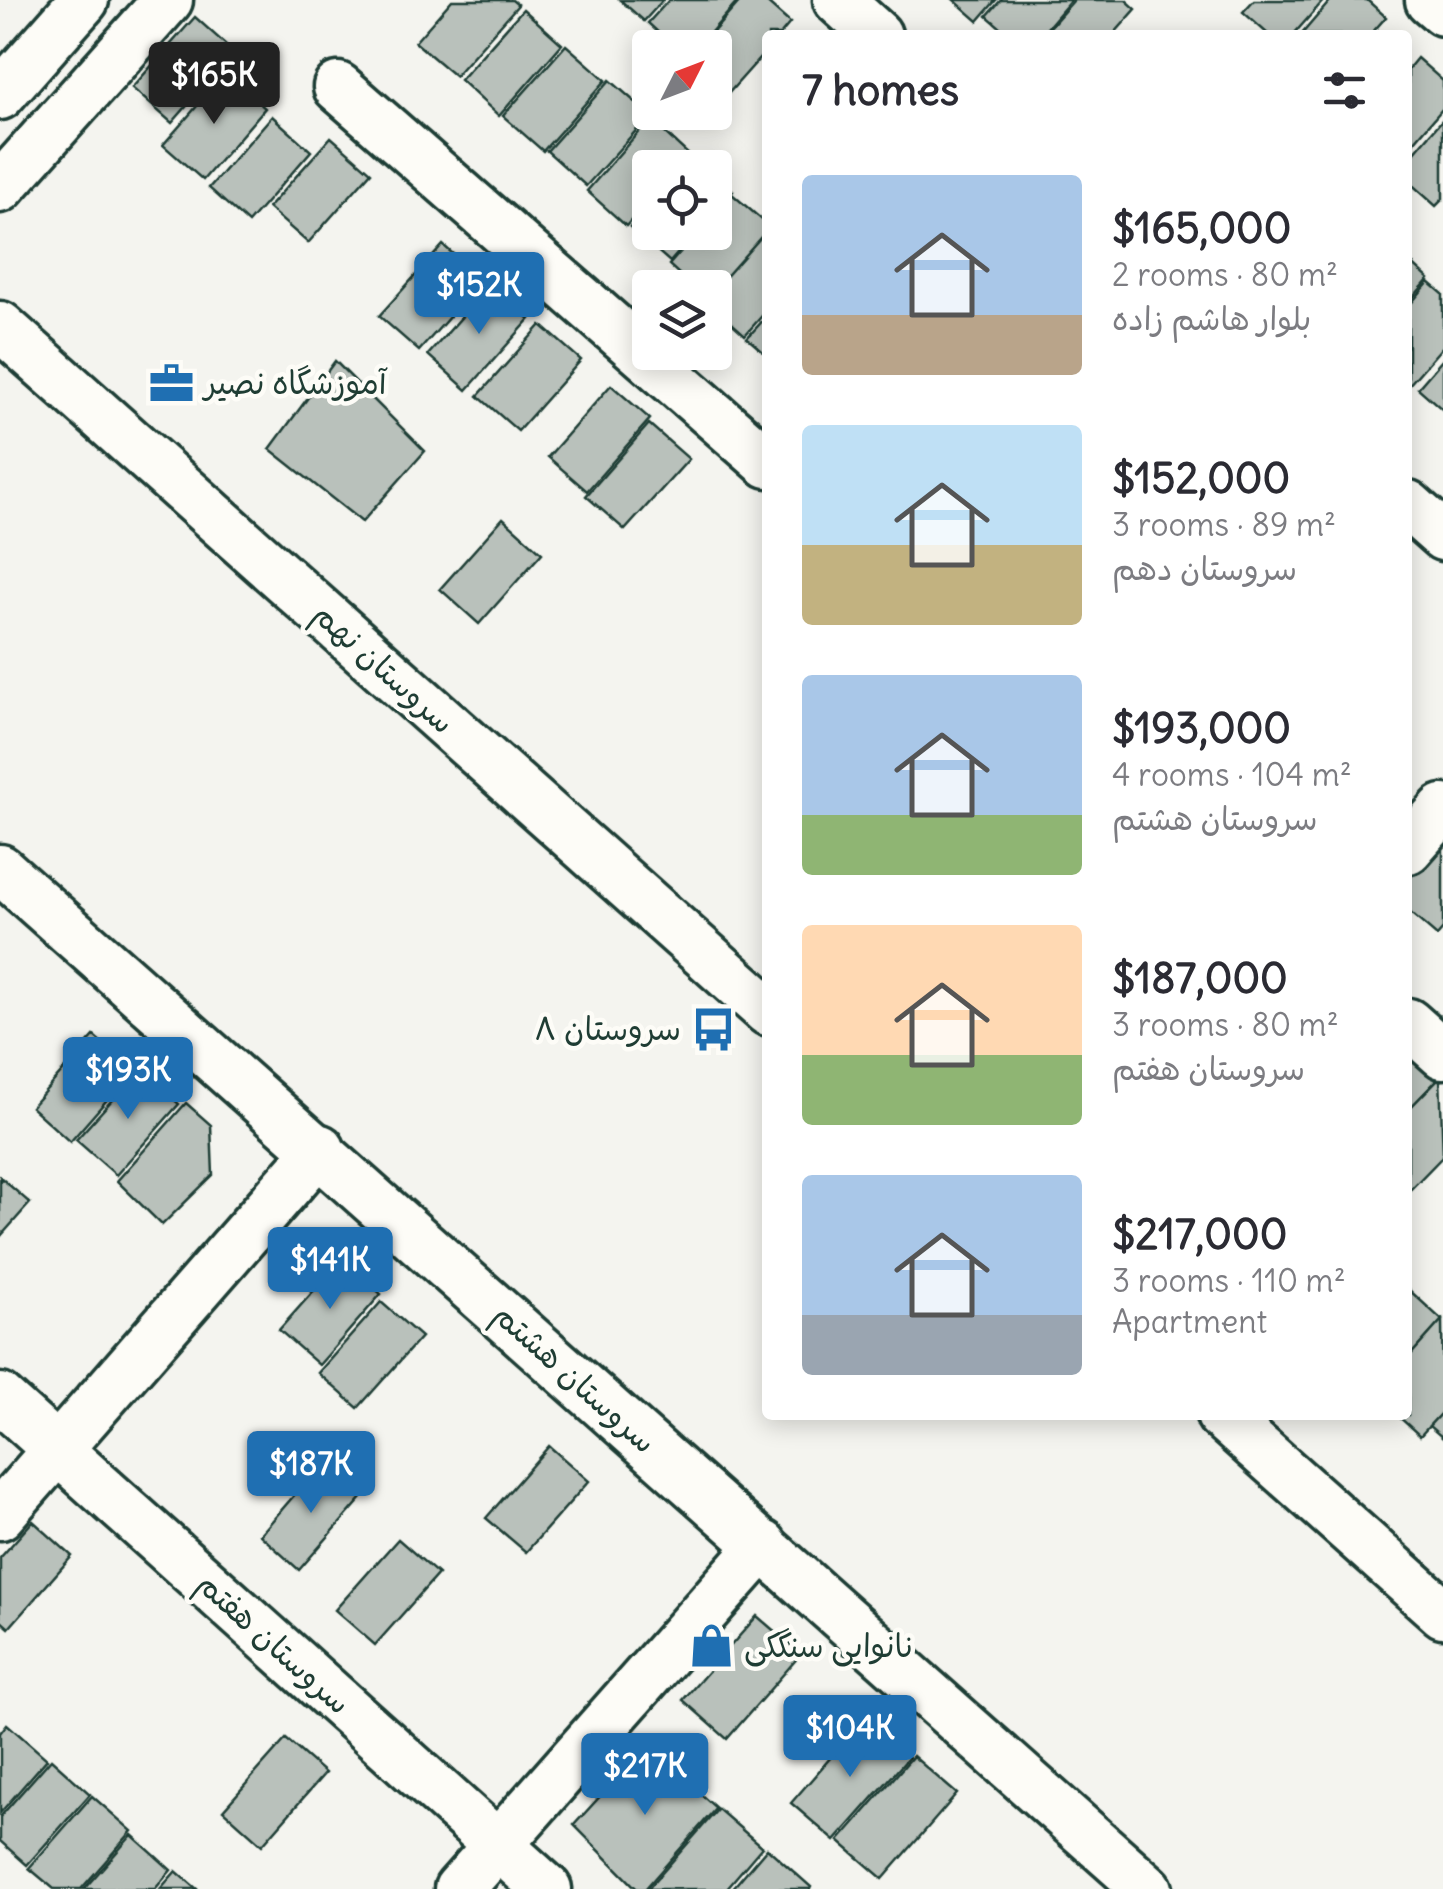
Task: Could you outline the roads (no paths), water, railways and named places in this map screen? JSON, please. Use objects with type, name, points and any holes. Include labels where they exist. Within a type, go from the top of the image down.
[{"type":"street","points":[[0,95],[84,0]]},
{"type":"street","points":[[0,188],[168,0]]},
{"type":"street","points":[[838,0],[871,30]]},
{"type":"street","points":[[1430,0],[1443,11]]},
{"type":"street","points":[[338,88],[762,458]]},
{"type":"street","name":"سروستان نهم","points":[[0,326],[762,1006]]},
{"type":"street","points":[[1412,509],[1443,536]]},
{"type":"street","points":[[1412,844],[1443,810]]},
{"type":"street","name":"سروستان هشتم","points":[[0,869],[1148,1889]]},
{"type":"street","points":[[1412,1027],[1443,1054]]},
{"type":"street","points":[[0,1515],[320,1150]]},
{"type":"street","name":"سروستان هفتم","points":[[0,1398],[547,1889]]},
{"type":"street","points":[[1227,1420],[1443,1613]]},
{"type":"street","points":[[459,1889],[763,1545]]},
{"type":"place","name":"آموزشگاه نصیر","points":[[171,383]]},
{"type":"place","name":"سروستان ٨","points":[[714,1029]]},
{"type":"place","name":"نانوایی سنگکی","points":[[711,1646]]}]
